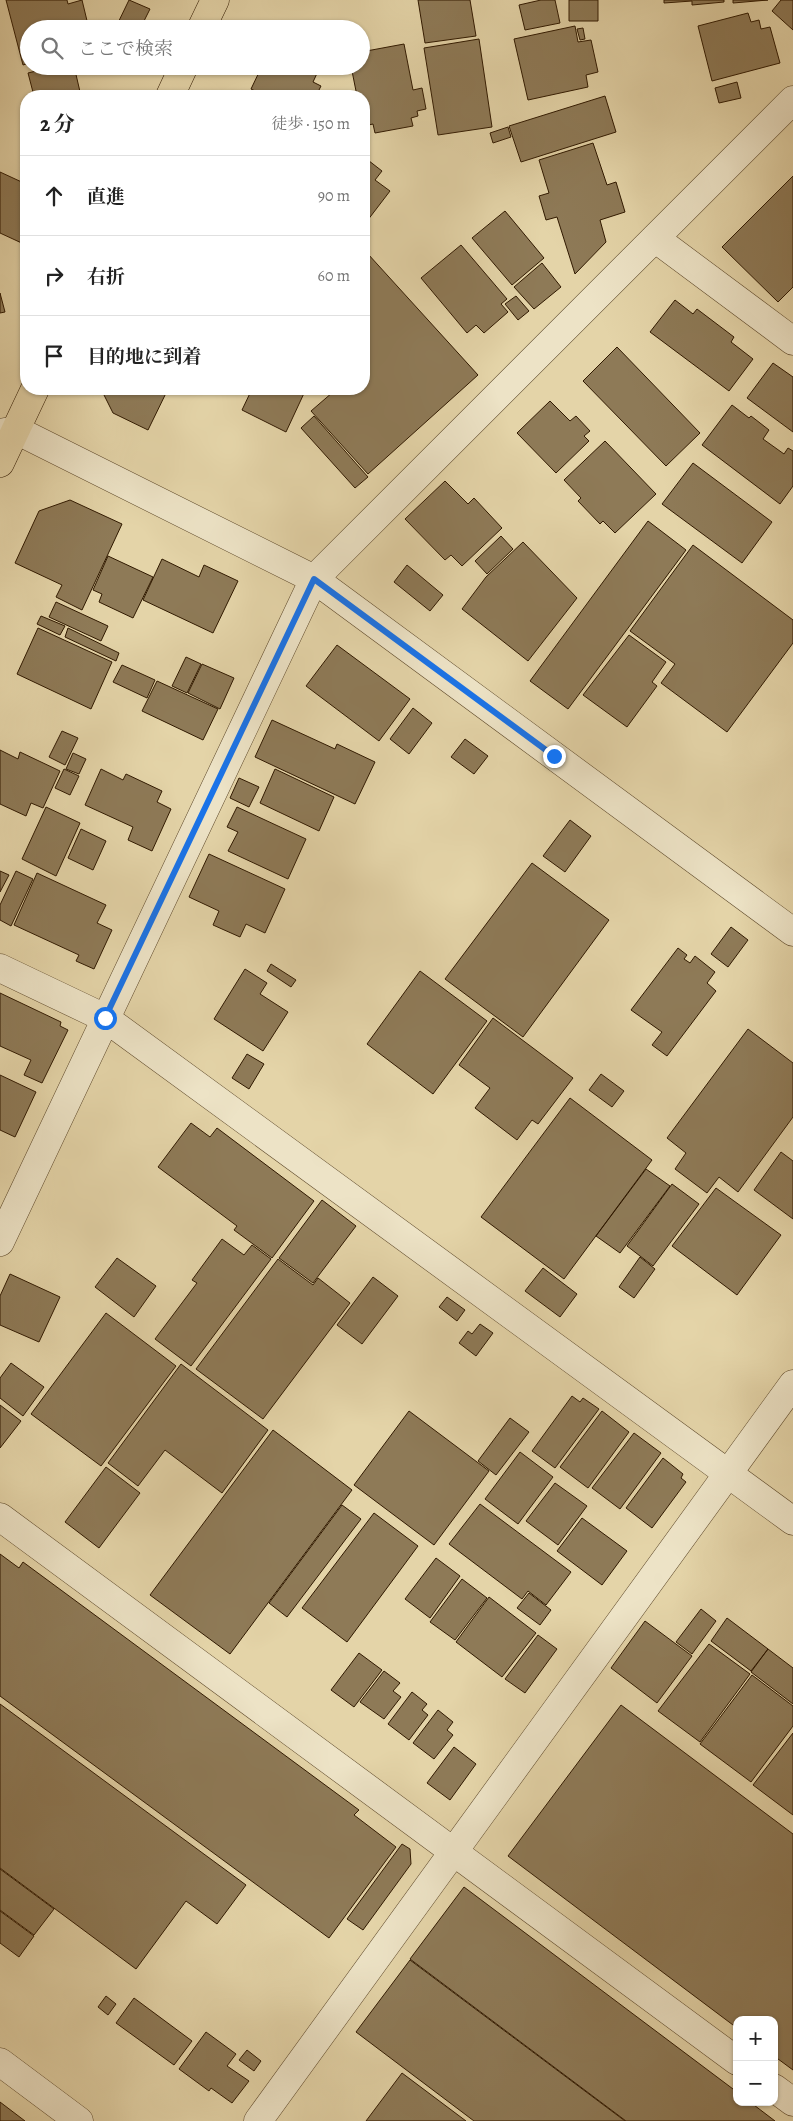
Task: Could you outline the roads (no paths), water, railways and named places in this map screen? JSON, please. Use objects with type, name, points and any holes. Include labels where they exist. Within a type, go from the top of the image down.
[{"type":"main road","points":[[205,20],[215,0]]},
{"type":"main road","points":[[173,90],[180,75]]},
{"type":"main road","points":[[0,463],[8,431],[31,395]]},
{"type":"street","points":[[0,1242],[314,579],[793,100]]},
{"type":"street","points":[[656,239],[793,341]]},
{"type":"street","points":[[8,431],[314,579],[793,932]]},
{"type":"street","points":[[0,968],[105,1018],[793,1521]]},
{"type":"street","points":[[258,2121],[793,1384]]},
{"type":"street","points":[[0,1518],[733,2058]]},
{"type":"street","points":[[0,2062],[79,2121]]},
{"type":"street","points":[[778,2091],[793,2102]]}]
